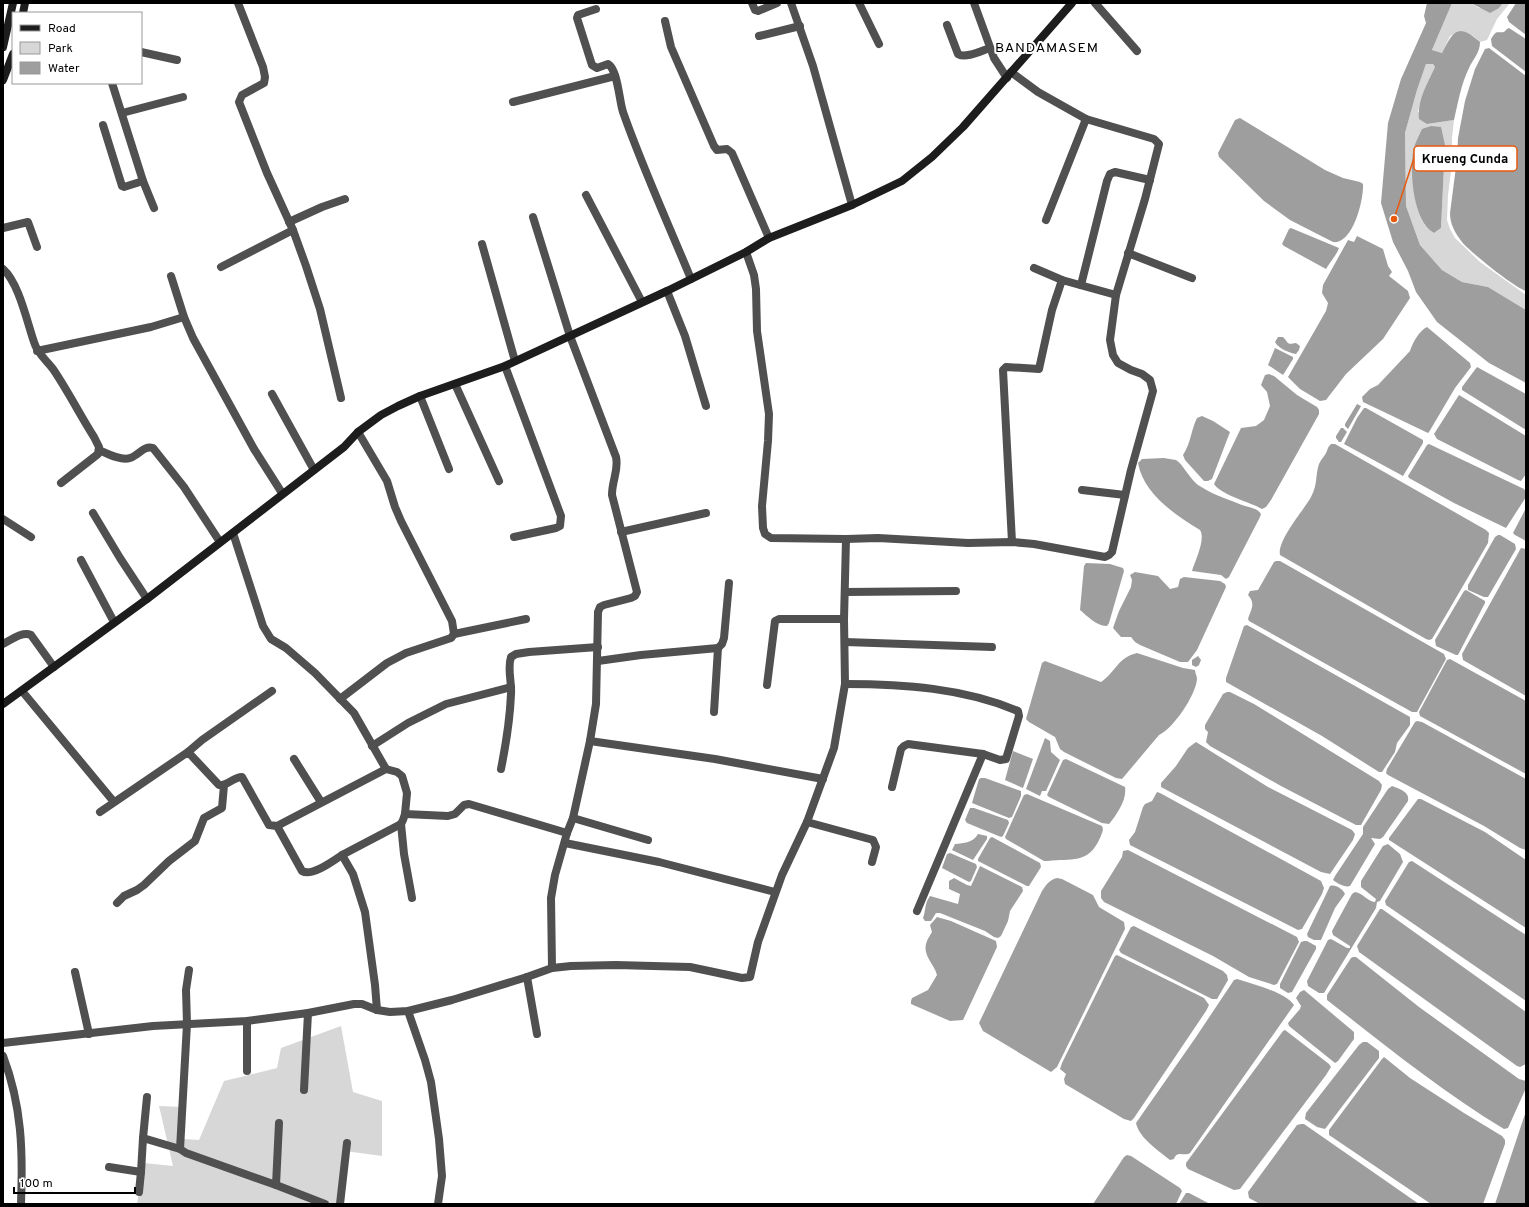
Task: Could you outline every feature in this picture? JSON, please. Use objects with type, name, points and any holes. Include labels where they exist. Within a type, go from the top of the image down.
[{"type":"street","points":[[3,47],[12,3]]},
{"type":"street","points":[[238,3],[263,66],[265,77],[264,83],[242,95],[239,102],[267,173],[293,230],[306,266],[320,309],[341,398]]},
{"type":"street","points":[[752,3],[755,10],[758,11],[777,3]]},
{"type":"street","points":[[791,3],[813,66],[852,205]]},
{"type":"street","points":[[859,3],[879,44]]},
{"type":"street","points":[[746,252],[754,275],[756,289],[757,331],[769,414],[767,457],[762,506],[763,528],[765,534],[771,538],[878,538],[968,543],[1012,542],[1034,544],[1105,556],[1112,552],[1131,470],[1153,390],[1150,380],[1142,374],[1118,363],[1113,355],[1110,340],[1116,295],[1159,145],[1157,141],[1086,119],[1009,75],[994,58],[974,3]]},
{"type":"street","points":[[3,704],[233,533],[282,493],[344,447],[358,432],[381,415],[420,396],[505,366],[667,291],[746,252],[769,238],[888,189],[915,172],[963,127],[1072,3]]},
{"type":"street","points":[[1095,3],[1137,52]]},
{"type":"street","points":[[596,10],[578,15],[577,20],[592,65],[597,68],[608,64],[613,69],[622,110],[643,166],[691,279]]},
{"type":"street","points":[[665,21],[671,48],[714,146],[717,150],[727,149],[732,153],[769,238]]},
{"type":"street","points":[[947,25],[958,54],[961,56],[966,56],[990,48]]},
{"type":"street","points":[[759,36],[800,26]]},
{"type":"street","points":[[142,52],[177,60]]},
{"type":"street","points":[[3,80],[12,57]]},
{"type":"street","points":[[513,102],[615,76]]},
{"type":"street","points":[[112,84],[143,181],[154,208]]},
{"type":"street","points":[[122,113],[183,97]]},
{"type":"street","points":[[1046,220],[1086,119]]},
{"type":"street","points":[[103,125],[122,186],[124,187],[143,181]]},
{"type":"street","points":[[1081,285],[1110,174],[1115,172],[1150,180]]},
{"type":"street","points":[[586,195],[642,302]]},
{"type":"street","points":[[289,222],[322,207],[345,199]]},
{"type":"street","points":[[532,217],[570,336],[616,456],[617,469],[612,485],[612,495],[637,592],[635,596],[600,607],[598,612],[596,704],[590,742],[573,818],[567,833],[555,875],[551,898],[552,968]]},
{"type":"street","points":[[3,228],[28,222],[37,247]]},
{"type":"street","points":[[221,267],[293,230]]},
{"type":"street","points":[[482,244],[515,361]]},
{"type":"street","points":[[1128,252],[1192,278]]},
{"type":"street","points":[[1034,268],[1062,280],[1116,295]]},
{"type":"street","points":[[3,269],[12,281],[37,351],[53,369],[94,437],[99,450],[98,454],[61,483]]},
{"type":"street","points":[[171,276],[184,317],[193,338],[254,449],[282,493]]},
{"type":"street","points":[[1012,542],[1003,370],[1006,367],[1039,369],[1052,310],[1062,280]]},
{"type":"street","points":[[667,291],[685,336],[706,406]]},
{"type":"street","points":[[37,351],[151,327],[184,317]]},
{"type":"street","points":[[505,366],[561,516],[560,526],[556,528],[514,536]]},
{"type":"street","points":[[455,384],[499,480]]},
{"type":"street","points":[[272,394],[314,470]]},
{"type":"street","points":[[420,396],[448,469]]},
{"type":"street","points":[[358,432],[387,481],[401,521],[452,621],[454,634]]},
{"type":"street","points":[[99,450],[124,458],[130,458],[147,447],[153,448],[184,487],[220,542]]},
{"type":"street","points":[[1082,490],[1125,495]]},
{"type":"street","points":[[93,513],[120,558],[147,598]]},
{"type":"street","points":[[621,532],[706,513]]},
{"type":"street","points":[[3,519],[31,537]]},
{"type":"street","points":[[233,533],[263,626],[267,633],[271,639],[286,648],[315,673],[354,713],[386,769]]},
{"type":"street","points":[[3,1043],[187,1024],[247,1021],[308,1013],[354,1004],[362,1004],[377,1010],[390,1012],[408,1011],[452,1000],[552,968],[616,965],[690,967],[747,978],[752,974],[758,942],[775,892],[807,822],[834,748],[845,684],[844,619],[846,539]]},
{"type":"street","points":[[81,560],[114,622]]},
{"type":"street","points":[[714,712],[718,648],[722,644],[724,638],[729,583]]},
{"type":"street","points":[[845,592],[956,591]]},
{"type":"street","points":[[767,685],[775,621],[779,619],[844,619]]},
{"type":"street","points":[[340,699],[387,663],[406,652],[451,638],[454,634],[526,620]]},
{"type":"street","points":[[3,644],[25,633],[31,634],[54,667]]},
{"type":"street","points":[[845,642],[992,647]]},
{"type":"street","points":[[501,769],[507,735],[511,688],[509,663],[511,657],[516,654],[598,647]]},
{"type":"street","points":[[598,661],[641,655],[718,648]]},
{"type":"street","points":[[845,684],[899,686],[968,695],[989,700],[1018,711],[1019,716],[1006,759],[1000,760],[983,754],[914,744],[904,746],[901,749],[892,787]]},
{"type":"street","points":[[372,746],[408,723],[446,704],[511,688]]},
{"type":"street","points":[[22,691],[114,802]]},
{"type":"street","points":[[100,812],[188,752],[202,740],[272,691]]},
{"type":"street","points":[[590,742],[715,759],[823,779]]},
{"type":"street","points":[[188,752],[219,786],[224,785],[238,777],[242,777],[269,825],[277,826],[386,769],[397,772],[402,776],[407,793],[405,814],[401,824],[404,854],[412,898]]},
{"type":"street","points":[[917,911],[983,754]]},
{"type":"street","points":[[294,759],[321,802]]},
{"type":"street","points":[[117,903],[124,896],[144,885],[169,861],[195,841],[204,818],[222,808],[224,785]]},
{"type":"street","points":[[405,814],[448,816],[455,814],[464,805],[469,804],[567,833]]},
{"type":"street","points":[[573,818],[648,840]]},
{"type":"street","points":[[807,822],[873,840],[876,847],[872,862]]},
{"type":"street","points":[[277,826],[302,871],[305,873],[316,870],[401,824]]},
{"type":"street","points":[[565,843],[659,862],[775,892]]},
{"type":"street","points":[[342,855],[353,874],[365,912],[377,1010]]},
{"type":"street","points":[[180,1149],[187,1024],[186,990],[189,970]]},
{"type":"street","points":[[75,972],[89,1034]]},
{"type":"street","points":[[527,977],[537,1034]]},
{"type":"street","points":[[408,1011],[431,1082],[439,1139],[442,1176],[438,1204]]},
{"type":"street","points":[[304,1090],[308,1013]]},
{"type":"street","points":[[247,1021],[247,1070]]},
{"type":"street","points":[[3,1056],[12,1084],[22,1139],[21,1204]]},
{"type":"street","points":[[138,1192],[148,1097]]},
{"type":"street","points":[[276,1185],[279,1123]]},
{"type":"street","points":[[143,1138],[180,1149],[186,1153],[325,1204]]},
{"type":"street","points":[[340,1204],[347,1143]]},
{"type":"street","points":[[109,1167],[141,1172]]},
{"type":"green space","points":[[1452,3],[1471,3],[1479,8],[1499,8],[1503,3],[1510,3],[1497,19],[1487,40],[1480,42],[1473,36],[1462,31],[1450,36],[1442,53],[1432,50]]},
{"type":"green space","points":[[1426,64],[1433,64],[1435,67],[1426,86],[1418,111],[1427,124],[1454,120],[1447,220],[1450,229],[1455,238],[1480,262],[1526,295],[1526,310],[1488,287],[1462,282],[1442,270],[1420,245],[1406,206],[1405,133]],"holes":[[[1445,145],[1441,228],[1434,233],[1426,227],[1417,208],[1413,172],[1413,151]]]},
{"type":"green space","points":[[341,1026],[353,1092],[382,1101],[382,1156],[345,1151],[344,1204],[137,1204],[144,1163],[173,1166],[159,1106],[183,1107],[184,1139],[199,1140],[224,1081],[277,1068],[281,1048]]},
{"type":"water","points":[[1427,3],[1452,3],[1432,50],[1442,53],[1449,39],[1457,32],[1461,31],[1473,36],[1480,42],[1480,46],[1464,80],[1454,120],[1427,124],[1419,119],[1421,99],[1435,67],[1433,64],[1426,64],[1405,133],[1406,206],[1420,245],[1442,270],[1462,282],[1488,287],[1526,310],[1526,383],[1489,363],[1437,322],[1416,292],[1408,271],[1393,242],[1381,203],[1388,123],[1401,79],[1426,23],[1424,16]]},
{"type":"water","points":[[1471,3],[1503,3],[1499,8],[1490,13]]},
{"type":"water","points":[[1516,3],[1526,3],[1526,35],[1509,22],[1507,17]]},
{"type":"water","points":[[1509,28],[1526,39],[1526,72],[1492,46],[1491,39],[1495,33],[1504,32]]},
{"type":"water","points":[[1489,48],[1526,76],[1526,291],[1503,277],[1466,247],[1455,232],[1450,217],[1458,138],[1465,101],[1475,69],[1485,49]]},
{"type":"water","points":[[1240,118],[1325,170],[1343,178],[1363,184],[1362,200],[1356,220],[1352,229],[1346,236],[1340,241],[1333,242],[1290,220],[1264,201],[1219,157],[1218,153],[1235,120]]},
{"type":"water","points":[[1431,126],[1441,127],[1445,145],[1441,228],[1434,233],[1421,219],[1417,208],[1414,197],[1412,172],[1415,143],[1422,129]]},
{"type":"water","points":[[1291,228],[1339,248],[1326,269],[1282,244],[1289,229]]},
{"type":"water","points":[[1357,236],[1383,249],[1388,266],[1392,272],[1389,276],[1408,291],[1410,298],[1383,339],[1346,374],[1326,400],[1320,401],[1300,389],[1288,377],[1326,311],[1328,303],[1322,293],[1323,285],[1348,240],[1354,242]]},
{"type":"water","points":[[1427,327],[1470,363],[1471,367],[1455,388],[1428,433],[1363,402],[1362,397],[1370,389],[1378,385],[1410,351],[1421,331]]},
{"type":"water","points":[[1278,337],[1283,337],[1288,343],[1296,343],[1300,346],[1296,354],[1281,348],[1275,342]]},
{"type":"water","points":[[1275,348],[1293,357],[1283,375],[1268,365]]},
{"type":"water","points":[[1477,367],[1526,394],[1526,430],[1462,390],[1462,387]]},
{"type":"water","points":[[1269,374],[1274,376],[1297,395],[1317,407],[1319,414],[1271,500],[1266,507],[1262,509],[1223,492],[1214,484],[1241,428],[1256,426],[1264,420],[1270,406],[1267,392],[1261,385],[1265,375]]},
{"type":"water","points":[[1459,395],[1526,436],[1526,474],[1521,481],[1437,439],[1434,434]]},
{"type":"water","points":[[1357,404],[1361,406],[1348,429],[1345,424]]},
{"type":"water","points":[[1364,408],[1423,440],[1423,443],[1403,476],[1344,444],[1357,418]]},
{"type":"water","points":[[1202,416],[1230,432],[1212,479],[1208,481],[1204,481],[1185,460],[1183,455],[1188,446],[1197,418]]},
{"type":"water","points":[[1341,428],[1347,432],[1341,442],[1339,442],[1336,436]]},
{"type":"water","points":[[1331,444],[1335,444],[1489,533],[1488,543],[1432,639],[1426,639],[1280,555],[1280,549],[1287,533],[1311,497],[1316,484],[1319,464]]},
{"type":"water","points":[[1429,444],[1524,489],[1526,492],[1526,497],[1506,528],[1454,503],[1409,478],[1408,476]]},
{"type":"water","points":[[1164,458],[1176,460],[1195,482],[1203,488],[1222,497],[1254,508],[1261,514],[1229,577],[1226,579],[1221,575],[1192,571],[1202,539],[1200,530],[1171,511],[1153,494],[1146,484],[1138,463],[1142,459]]},
{"type":"water","points":[[1526,508],[1526,541],[1513,533]]},
{"type":"water","points":[[1498,535],[1515,544],[1516,549],[1488,597],[1484,597],[1468,590],[1468,585],[1495,537]]},
{"type":"water","points":[[1521,548],[1526,549],[1526,696],[1463,660],[1462,654]]},
{"type":"water","points":[[1276,561],[1280,561],[1444,654],[1446,659],[1417,712],[1412,712],[1249,621],[1248,619],[1252,601],[1248,595],[1250,591],[1258,590]]},
{"type":"water","points":[[1086,563],[1110,564],[1123,568],[1124,571],[1107,626],[1096,623],[1080,610],[1084,566]]},
{"type":"water","points":[[1135,572],[1158,576],[1170,589],[1178,587],[1180,579],[1184,577],[1220,581],[1225,584],[1226,587],[1197,650],[1188,662],[1180,662],[1140,645],[1131,637],[1121,637],[1113,628],[1119,611],[1131,587],[1132,580],[1130,575]]},
{"type":"water","points":[[1466,590],[1485,601],[1485,603],[1458,655],[1456,655],[1436,646],[1435,640]]},
{"type":"water","points":[[1247,625],[1410,717],[1410,725],[1397,743],[1395,752],[1382,772],[1379,772],[1322,736],[1226,682],[1226,678],[1244,626]]},
{"type":"water","points":[[1137,653],[1183,668],[1195,670],[1197,679],[1193,694],[1177,719],[1165,732],[1159,735],[1122,779],[1116,778],[1064,752],[1060,749],[1055,737],[1026,719],[1042,663],[1045,661],[1101,682],[1125,658]]},
{"type":"water","points":[[1198,656],[1201,660],[1199,665],[1196,667],[1192,665],[1192,660]]},
{"type":"water","points":[[1450,659],[1526,701],[1526,774],[1420,716],[1419,712],[1447,660]]},
{"type":"water","points":[[1230,692],[1254,704],[1379,781],[1382,785],[1381,790],[1361,825],[1356,825],[1281,786],[1210,746],[1206,742],[1208,732],[1205,729],[1205,725],[1223,694]]},
{"type":"water","points":[[1415,722],[1422,722],[1526,779],[1526,850],[1386,773]]},
{"type":"water","points":[[1045,738],[1050,741],[1051,752],[1060,760],[1046,791],[1042,791],[1040,796],[1026,789]]},
{"type":"water","points":[[1196,742],[1268,787],[1352,830],[1355,834],[1353,840],[1330,874],[1321,872],[1161,787],[1161,783],[1176,766],[1188,748]]},
{"type":"water","points":[[1013,751],[1033,759],[1023,788],[1005,780]]},
{"type":"water","points":[[1066,759],[1125,787],[1123,802],[1109,824],[1102,823],[1047,795],[1063,760]]},
{"type":"water","points":[[985,778],[1021,791],[1021,796],[1012,817],[1009,818],[972,803],[979,779]]},
{"type":"water","points":[[1392,786],[1406,793],[1408,801],[1383,837],[1380,839],[1371,838],[1375,844],[1350,886],[1339,884],[1333,880],[1335,876],[1363,834],[1363,827],[1388,789]]},
{"type":"water","points":[[1157,792],[1321,881],[1324,888],[1322,894],[1302,929],[1298,930],[1130,845],[1129,840],[1135,832],[1143,807],[1145,804],[1152,801]]},
{"type":"water","points":[[1027,794],[1102,826],[1103,829],[1100,838],[1090,853],[1071,860],[1044,861],[1006,839],[1005,837],[1023,797]]},
{"type":"water","points":[[1418,799],[1421,799],[1485,832],[1526,860],[1526,928],[1389,840]]},
{"type":"water","points":[[970,808],[974,808],[1008,820],[1009,823],[1003,836],[1001,837],[967,823],[965,820]]},
{"type":"water","points":[[978,834],[987,836],[987,839],[973,860],[952,850],[955,844],[971,841]]},
{"type":"water","points":[[992,837],[1040,863],[1041,867],[1029,886],[978,861],[990,838]]},
{"type":"water","points":[[1388,844],[1400,854],[1403,862],[1380,901],[1377,902],[1376,908],[1324,993],[1319,993],[1308,986],[1307,981],[1328,940],[1331,939],[1347,948],[1350,948],[1350,946],[1333,935],[1332,931],[1352,894],[1355,892],[1361,894],[1370,901],[1375,902],[1376,899],[1361,887],[1361,881],[1383,846]]},
{"type":"water","points":[[1128,850],[1297,937],[1299,942],[1277,984],[1274,985],[1249,977],[1213,956],[1104,902],[1101,898],[1101,891],[1122,857],[1123,851]]},
{"type":"water","points":[[950,853],[976,864],[977,867],[971,881],[969,882],[942,868],[947,854]]},
{"type":"water","points":[[1412,861],[1526,935],[1526,1001],[1386,905],[1385,901],[1409,862]]},
{"type":"water","points":[[980,866],[1022,887],[1023,891],[1010,911],[1008,921],[1001,936],[998,938],[994,937],[985,931],[940,913],[936,913],[931,921],[925,921],[923,918],[930,896],[958,904],[960,894],[949,889],[949,881],[954,878],[971,886]]},
{"type":"water","points":[[1057,878],[1062,879],[1093,895],[1099,907],[1124,922],[1125,929],[1057,1067],[1051,1072],[983,1031],[979,1023],[1042,891],[1050,881]]},
{"type":"water","points":[[1330,886],[1339,887],[1345,894],[1335,908],[1321,940],[1314,940],[1308,937],[1307,934]]},
{"type":"water","points":[[1380,909],[1526,1012],[1526,1064],[1520,1067],[1517,1066],[1359,952],[1357,946]]},
{"type":"water","points":[[937,917],[951,921],[996,941],[997,947],[963,1020],[950,1021],[911,1004],[912,998],[928,990],[937,975],[927,956],[925,948],[932,932],[930,925]]},
{"type":"water","points":[[1134,926],[1223,971],[1227,975],[1228,980],[1217,999],[1212,999],[1121,953],[1119,950],[1131,927]]},
{"type":"water","points":[[1304,941],[1316,946],[1316,949],[1292,992],[1288,993],[1280,988],[1280,984],[1301,942]]},
{"type":"water","points":[[1117,955],[1204,998],[1209,1005],[1131,1121],[1124,1119],[1065,1084],[1064,1079],[1066,1074],[1060,1069],[1115,956]]},
{"type":"water","points":[[1353,957],[1356,957],[1419,1007],[1519,1079],[1526,1081],[1526,1088],[1508,1128],[1504,1129],[1458,1099],[1327,1000],[1327,995]]},
{"type":"water","points":[[1237,979],[1276,992],[1290,1000],[1294,1005],[1190,1153],[1179,1154],[1175,1156],[1174,1159],[1170,1160],[1145,1139],[1136,1123],[1234,980]]},
{"type":"water","points":[[1304,990],[1354,1032],[1354,1039],[1335,1063],[1289,1026],[1288,1023],[1301,1006],[1296,998],[1300,992]]},
{"type":"water","points":[[1285,1030],[1329,1064],[1331,1067],[1326,1075],[1240,1189],[1234,1190],[1188,1169],[1186,1163]]},
{"type":"water","points":[[1363,1042],[1367,1042],[1379,1051],[1379,1058],[1325,1129],[1317,1127],[1305,1119],[1306,1113],[1359,1045]]},
{"type":"water","points":[[1384,1057],[1410,1078],[1502,1136],[1505,1140],[1505,1144],[1483,1204],[1431,1204],[1329,1135],[1329,1130]]},
{"type":"water","points":[[1526,1112],[1526,1204],[1495,1204],[1524,1117]]},
{"type":"water","points":[[1304,1124],[1419,1204],[1260,1204],[1249,1198],[1248,1192],[1297,1125]]},
{"type":"water","points":[[1127,1155],[1131,1156],[1180,1188],[1182,1191],[1176,1204],[1093,1204],[1124,1157]]},
{"type":"water","points":[[1186,1193],[1189,1193],[1210,1204],[1179,1204]]},
{"type":"place","name":"Krueng Cunda","points":[[1394,219]]},
{"type":"district","name":"BANDAMASEM","points":[[1047,47]]}]
